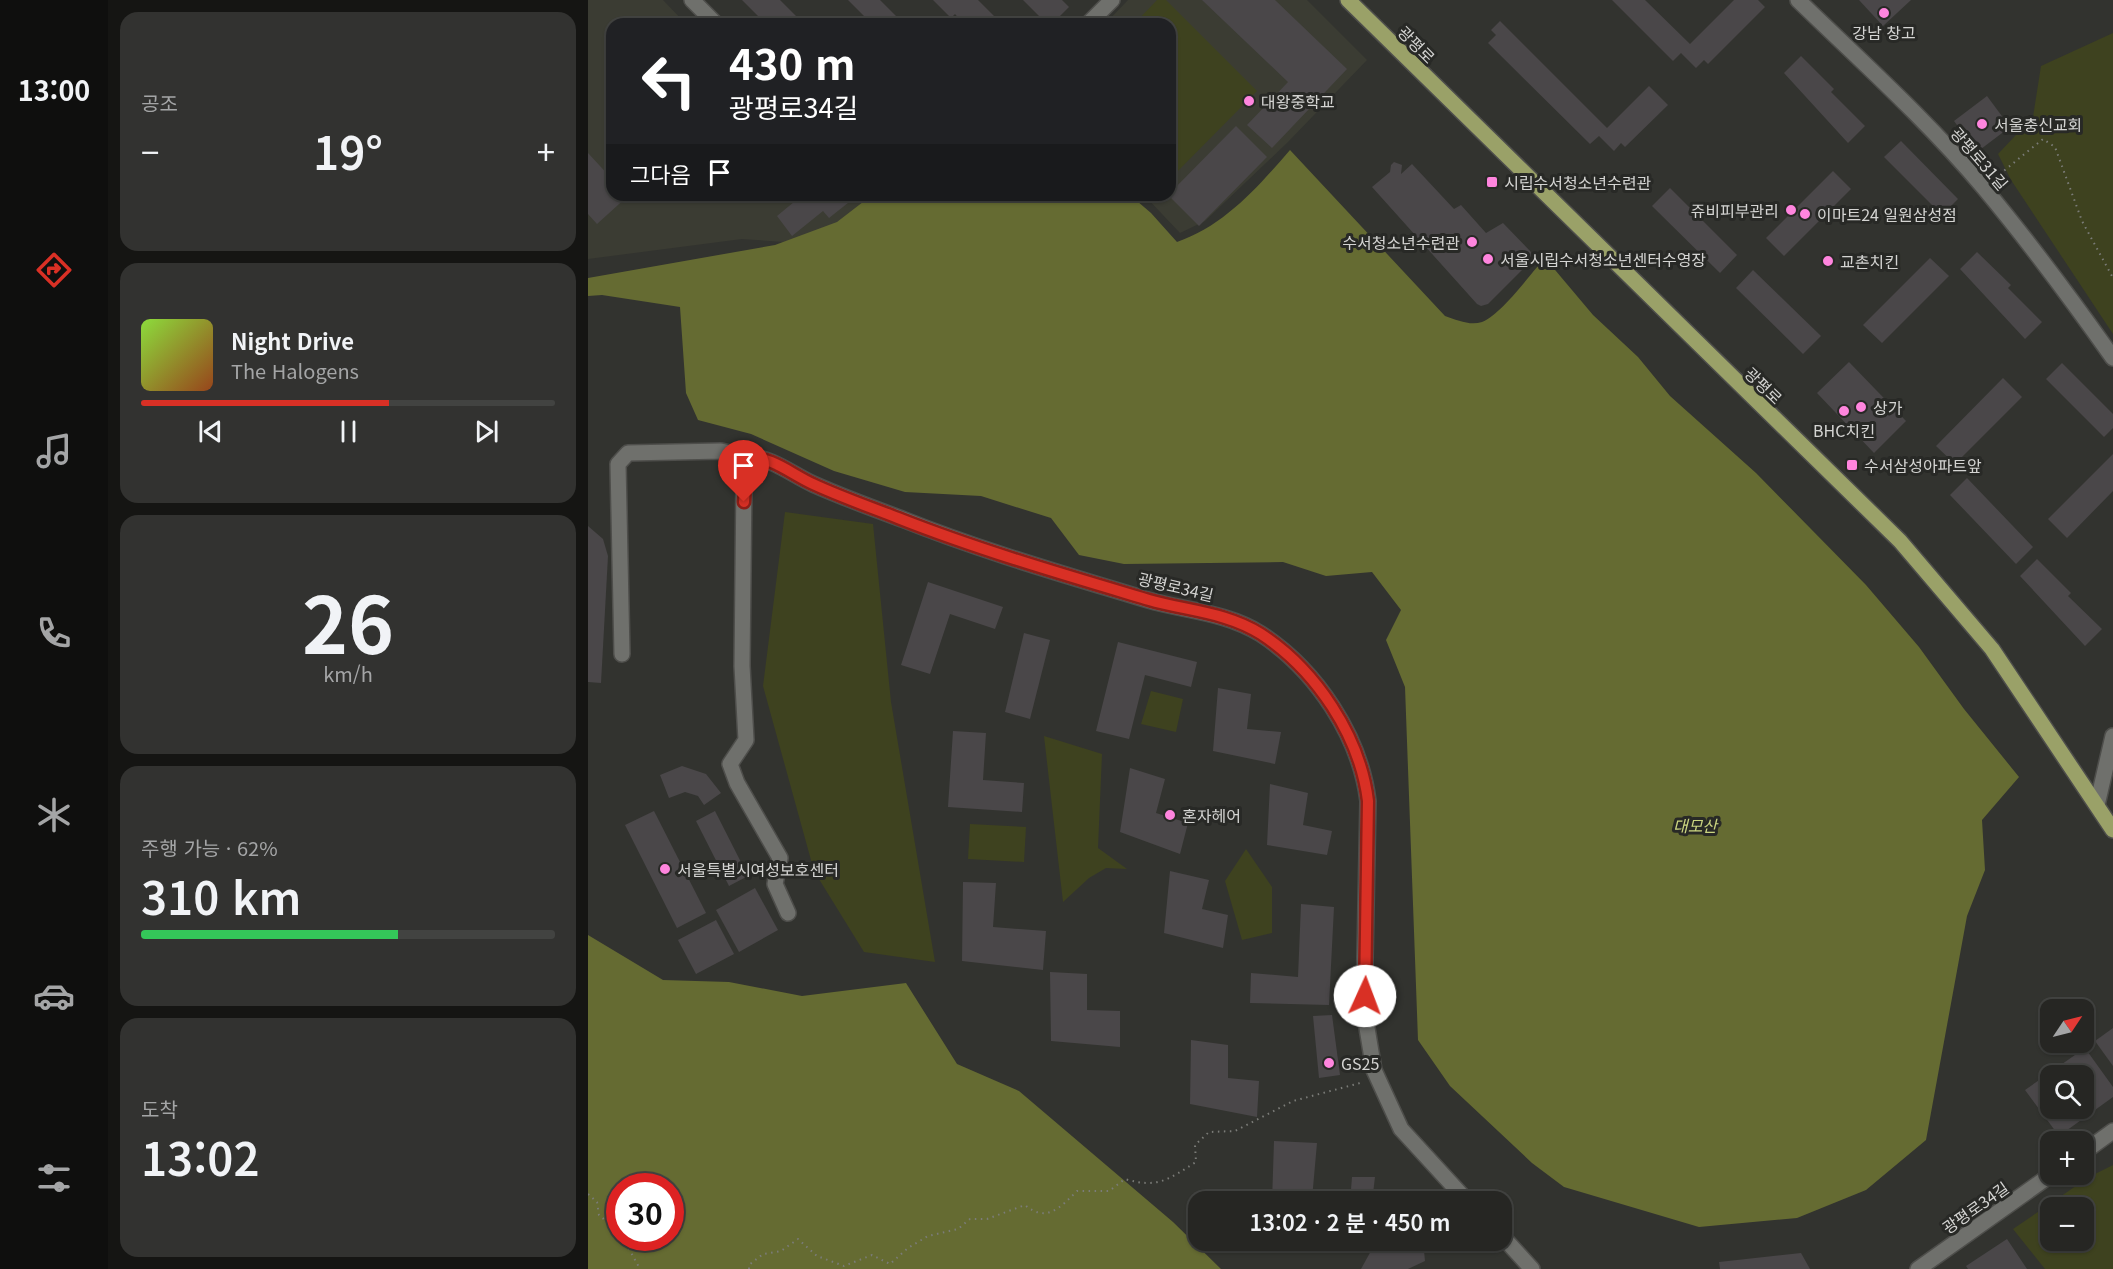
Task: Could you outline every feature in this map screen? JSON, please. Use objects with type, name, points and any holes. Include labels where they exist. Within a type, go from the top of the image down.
[{"type":"main road","name":"광평로","points":[[1348,0],[1900,541],[1992,649],[2113,830]]},
{"type":"street","points":[[692,0],[710,18]]},
{"type":"street","points":[[1094,18],[1112,0]]},
{"type":"street","name":"광평로31길","points":[[1798,0],[1917,114],[1983,187],[2071,299],[2113,358]]},
{"type":"street","name":"광평로34길","points":[[622,654],[618,465],[628,453],[721,451],[747,457],[763,457],[813,484],[906,521],[1079,579],[1179,608],[1217,614],[1259,633],[1287,655],[1315,684],[1348,732],[1363,770],[1368,801],[1364,1010],[1368,1041],[1378,1079],[1401,1129],[1458,1191]]},
{"type":"street","points":[[747,457],[744,479],[742,666],[746,740],[730,764],[737,783],[780,858],[775,884],[788,913]]},
{"type":"street","points":[[2097,805],[2113,736]]},
{"type":"street","points":[[2094,1145],[2113,1131]]},
{"type":"street","name":"광평로34길","points":[[1918,1269],[2040,1183]]},
{"type":"street","points":[[1512,1247],[1532,1269]]},
{"type":"path","points":[[1983,187],[2043,139],[2055,147],[2082,221],[2113,278]]},
{"type":"path","points":[[749,1269],[750,1265],[763,1254],[781,1251],[798,1239],[818,1256],[844,1266],[872,1255],[890,1264],[908,1248],[928,1236],[958,1229],[970,1219],[987,1219],[1025,1205],[1034,1212],[1049,1214],[1059,1209],[1077,1191],[1109,1191],[1125,1179],[1143,1184],[1161,1183],[1196,1162],[1195,1145],[1209,1132],[1235,1131],[1293,1101],[1378,1079]]},
{"type":"path","points":[[588,1194],[597,1202],[599,1215],[606,1221]]},
{"type":"path","points":[[630,1251],[640,1269]]},
{"type":"shaded area","points":[[588,0],[663,0],[680,18],[606,18],[606,201],[871,201],[839,226],[784,242],[742,239],[588,259]]},
{"type":"shaded area","name":"대왕중학교","points":[[1128,0],[1307,0],[1367,60],[1288,142],[1205,221],[1180,233],[1150,201],[1176,201],[1176,18],[1111,18]]},
{"type":"green space","points":[[1157,0],[1166,0],[1257,91],[1176,173],[1176,18],[1140,18]]},
{"type":"green space","points":[[2113,33],[2113,334],[2011,180],[1998,154],[2033,117],[2041,66]]},
{"type":"green space","name":"대모산","points":[[1290,150],[1445,316],[1464,322],[1482,322],[1490,318],[1545,258],[1593,315],[1638,357],[1670,396],[1756,473],[1866,585],[1919,647],[1964,709],[2019,777],[1982,820],[1985,870],[1967,916],[1926,1140],[1866,1190],[1797,1218],[1699,1227],[1564,1187],[1532,1163],[1450,1086],[1418,1040],[1405,687],[1386,640],[1401,610],[1372,572],[1326,576],[1283,562],[1124,564],[1079,555],[1051,518],[981,496],[905,492],[834,471],[751,434],[698,420],[686,393],[680,307],[602,295],[588,296],[588,278],[775,245],[837,222],[864,201],[1137,201],[1177,242],[1194,235],[1225,216],[1265,178]]},
{"type":"green space","points":[[785,512],[873,524],[891,702],[935,962],[864,952],[814,871],[763,686]]},
{"type":"green space","points":[[1151,691],[1183,699],[1176,732],[1141,724]]},
{"type":"green space","points":[[1044,736],[1102,754],[1098,848],[1127,869],[1106,868],[1089,878],[1063,902]]},
{"type":"green space","points":[[970,824],[1026,827],[1024,862],[968,859]]},
{"type":"green space","points":[[1246,849],[1272,887],[1272,933],[1242,940],[1225,881]]},
{"type":"green space","points":[[588,935],[663,980],[729,982],[802,996],[906,983],[957,1064],[1019,1091],[1173,1222],[1188,1237],[1188,1251],[1203,1251],[1221,1269],[588,1269]]},
{"type":"green space","points":[[2113,1165],[2113,1269],[2045,1269],[2013,1229],[2040,1211],[2040,1251],[2094,1251],[2094,1197],[2060,1197],[2077,1185],[2094,1185],[2094,1174]]},
{"type":"building","points":[[742,0],[780,0],[798,18],[760,18]]},
{"type":"building","points":[[848,0],[880,0],[898,18],[866,18]]},
{"type":"building","points":[[933,0],[978,0],[996,18],[959,18],[955,14],[951,18]]},
{"type":"building","points":[[1023,0],[1062,0],[1069,7],[1058,18],[1041,18]]},
{"type":"building","points":[[1202,0],[1275,0],[1347,69],[1272,148],[1247,125],[1288,82]]},
{"type":"building","points":[[1612,0],[1645,0],[1690,44],[1734,0],[1758,0],[1765,7],[1708,64],[1704,60],[1696,68],[1681,53],[1673,61]]},
{"type":"building","name":"강남 창고","points":[[1859,0],[1911,0],[1883,26]]},
{"type":"building","points":[[1500,21],[1607,128],[1649,86],[1668,105],[1625,147],[1621,143],[1614,151],[1599,136],[1590,144],[1488,43],[1496,35],[1491,30]]},
{"type":"building","points":[[1801,56],[1834,89],[1831,92],[1865,126],[1848,143],[1784,73]]},
{"type":"building","name":"서울충신교회","points":[[1987,96],[2010,127],[1977,152],[1954,121]]},
{"type":"building","points":[[1236,126],[1267,157],[1199,226],[1174,201],[1176,201],[1176,187]]},
{"type":"building","points":[[1901,141],[1958,199],[1942,215],[1884,157]]},
{"type":"building","points":[[588,153],[606,172],[606,201],[622,201],[597,224],[588,214]]},
{"type":"building","name":"수서청소년수련관","points":[[1394,162],[1402,165],[1401,174],[1412,164],[1454,209],[1461,205],[1486,233],[1503,223],[1531,252],[1530,262],[1488,304],[1481,306],[1477,304],[1372,187],[1390,172]]},
{"type":"building","points":[[1833,171],[1851,189],[1784,256],[1766,238]]},
{"type":"building","points":[[1670,188],[1737,255],[1720,273],[1652,206]]},
{"type":"building","points":[[795,201],[850,201],[829,218],[823,211],[792,236],[777,216]]},
{"type":"building","points":[[1977,252],[2011,285],[2008,288],[2042,322],[2025,339],[1960,269]]},
{"type":"building","points":[[1930,258],[1949,276],[1882,343],[1863,325]]},
{"type":"building","points":[[1753,270],[1821,336],[1803,354],[1736,288]]},
{"type":"building","name":"상가","points":[[1849,362],[1906,421],[1874,453],[1817,393]]},
{"type":"building","points":[[2062,363],[2113,414],[2113,428],[2104,437],[2046,379]]},
{"type":"building","points":[[2003,378],[2022,397],[1955,464],[1936,446]]},
{"type":"building","points":[[2113,454],[2113,491],[2067,538],[2048,519]]},
{"type":"building","points":[[1967,478],[2033,547],[2016,564],[1950,495]]},
{"type":"building","points":[[588,526],[603,539],[608,556],[601,683],[588,682]]},
{"type":"building","points":[[2037,559],[2071,593],[2068,596],[2102,629],[2085,646],[2020,576]]},
{"type":"building","points":[[928,582],[1003,607],[995,629],[950,614],[930,674],[901,665]]},
{"type":"building","points":[[1024,633],[1050,640],[1030,719],[1005,712]]},
{"type":"building","points":[[1118,642],[1197,662],[1191,687],[1145,675],[1129,739],[1096,731]]},
{"type":"building","points":[[1218,688],[1251,694],[1247,729],[1281,732],[1275,764],[1213,751]]},
{"type":"building","points":[[953,731],[986,733],[983,780],[1024,783],[1022,812],[948,807]]},
{"type":"building","points":[[682,766],[706,774],[721,793],[704,805],[698,796],[685,792],[669,798],[660,775]]},
{"type":"building","points":[[1130,768],[1165,779],[1156,813],[1188,823],[1180,854],[1120,832]]},
{"type":"building","points":[[1270,784],[1308,793],[1303,825],[1332,831],[1327,855],[1267,845]]},
{"type":"building","name":"서울특별시여성보호센터","points":[[654,811],[706,913],[677,928],[625,825]]},
{"type":"building","points":[[715,811],[748,876],[729,886],[696,821]]},
{"type":"building","points":[[1170,871],[1209,880],[1202,909],[1228,915],[1223,948],[1164,933]]},
{"type":"building","points":[[963,882],[996,883],[993,927],[1046,931],[1043,970],[962,961]]},
{"type":"building","points":[[755,888],[778,930],[739,952],[716,910]]},
{"type":"building","points":[[1301,904],[1334,907],[1329,1005],[1250,1003],[1251,973],[1298,977]]},
{"type":"building","points":[[716,920],[734,954],[696,974],[678,940]]},
{"type":"building","points":[[1050,972],[1087,974],[1087,1010],[1120,1011],[1120,1047],[1051,1041]]},
{"type":"building","points":[[1332,1015],[1340,1075],[1319,1078],[1313,1016]]},
{"type":"building","points":[[2113,1028],[2113,1066],[2095,1041]]},
{"type":"building","points":[[1191,1040],[1228,1045],[1228,1078],[1259,1081],[1257,1117],[1190,1104]]},
{"type":"building","points":[[2078,1053],[2089,1053],[2113,1087],[2113,1097],[2094,1111],[2094,1065],[2061,1065]]},
{"type":"building","points":[[2040,1080],[2040,1110],[2025,1090]]},
{"type":"building","points":[[2046,1119],[2083,1119],[2066,1131],[2055,1131]]},
{"type":"building","points":[[1274,1141],[1317,1143],[1313,1191],[1272,1191]]},
{"type":"building","points":[[1352,1177],[1375,1177],[1373,1191],[1351,1191]]},
{"type":"building","points":[[2007,1239],[2027,1269],[1968,1269],[1966,1266]]},
{"type":"building","points":[[1371,1251],[1424,1251],[1425,1261],[1408,1269],[1361,1269]]},
{"type":"building","points":[[1801,1253],[1810,1269],[1720,1269],[1719,1262]]},
{"type":"place","name":"강남 창고","points":[[1884,13]]},
{"type":"place","name":"대왕중학교","points":[[1249,101]]},
{"type":"place","name":"서울충신교회","points":[[1982,124]]},
{"type":"place","name":"시립수서청소년수련관","points":[[1492,182]]},
{"type":"place","name":"쥬비피부관리","points":[[1791,210]]},
{"type":"place","name":"이마트24 일원삼성점","points":[[1805,214]]},
{"type":"place","name":"수서청소년수련관","points":[[1472,242]]},
{"type":"place","name":"서울시립수서청소년센터수영장","points":[[1488,259]]},
{"type":"place","name":"교촌치킨","points":[[1828,261]]},
{"type":"place","name":"상가","points":[[1861,407]]},
{"type":"place","name":"BHC치킨","points":[[1844,411]]},
{"type":"place","name":"수서삼성아파트앞","points":[[1852,465]]},
{"type":"place","name":"혼자헤어","points":[[1170,815]]},
{"type":"place","name":"서울특별시여성보호센터","points":[[665,869]]},
{"type":"place","name":"GS25","points":[[1329,1063]]},
{"type":"route","points":[[744,502],[747,457],[763,457],[813,484],[906,521],[1079,579],[1179,608],[1217,614],[1259,633],[1287,655],[1315,684],[1348,732],[1363,770],[1368,801],[1365,996]]}]
